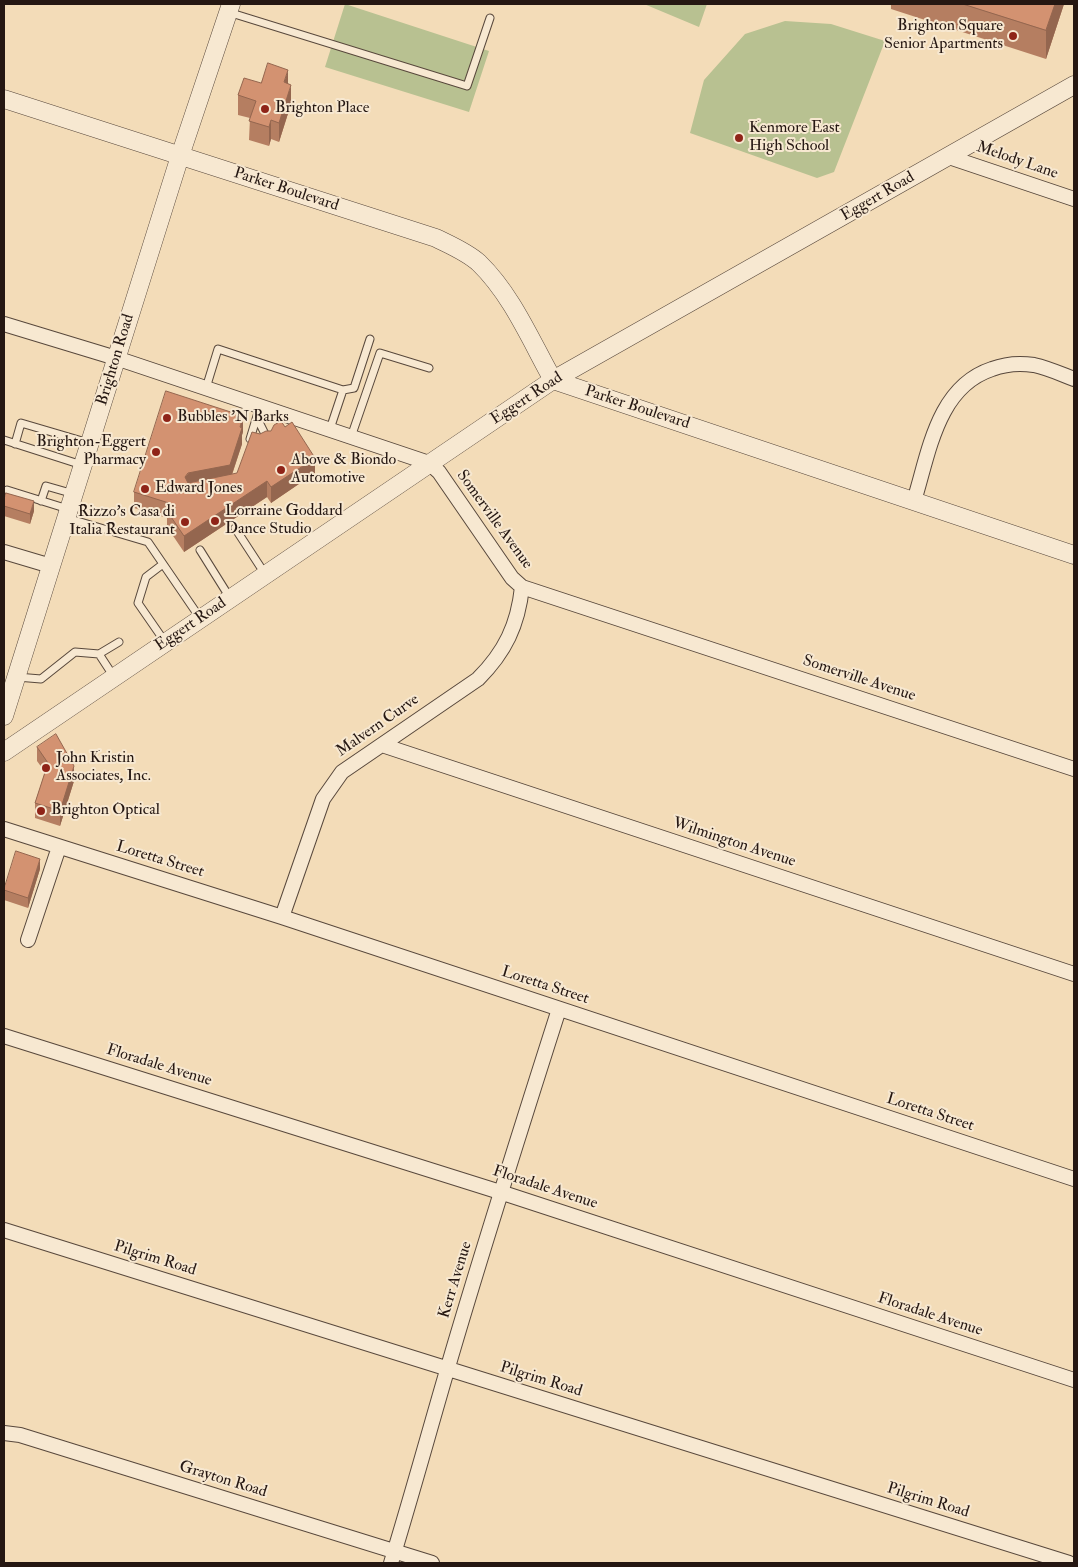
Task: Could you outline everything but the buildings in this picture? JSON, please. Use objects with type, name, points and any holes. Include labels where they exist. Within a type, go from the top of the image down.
[{"type":"street","name":"Brighton Road","points":[[4,716],[180,156],[229,8]]},
{"type":"street","name":"Eggert Road","points":[[4,752],[553,380],[1074,85]]},
{"type":"street","name":"Parker Boulevard","points":[[4,100],[436,238],[457,248],[478,262],[494,280],[510,304],[553,380],[1074,555]]},
{"type":"street","name":"Melody Lane","points":[[949,157],[1074,199]]},
{"type":"street","points":[[4,324],[206,388],[258,412],[330,430],[430,463]]},
{"type":"street","points":[[914,501],[939,421],[948,402],[970,380],[992,369],[1016,364],[1034,365],[1074,379]]},
{"type":"street","name":"Somerville Avenue","points":[[430,463],[439,472],[512,578],[522,587],[1074,769]]},
{"type":"street","points":[[4,552],[51,566]]},
{"type":"street","name":"Malvern Curve","points":[[282,917],[322,799],[342,772],[478,679],[493,664],[505,647],[514,628],[522,587]]},
{"type":"street","name":"Wilmington Avenue","points":[[382,745],[1074,974]]},
{"type":"street","name":"Loretta Street","points":[[4,829],[282,917],[1074,1179]]},
{"type":"street","points":[[28,940],[59,847]]},
{"type":"street","name":"Kerr Avenue","points":[[393,1557],[421,1468],[447,1369],[500,1192],[559,1009]]},
{"type":"street","name":"Floradale Avenue","points":[[4,1036],[500,1192],[1074,1380]]},
{"type":"street","name":"Pilgrim Road","points":[[4,1230],[1069,1563]]},
{"type":"street","name":"Grayton Road","points":[[4,1433],[20,1435],[393,1557],[432,1563]]},
{"type":"lane","points":[[229,8],[468,86],[490,18]]},
{"type":"lane","points":[[206,388],[218,350],[343,390],[354,388],[370,339]]},
{"type":"lane","points":[[351,437],[380,353],[429,368]]},
{"type":"lane","points":[[330,430],[343,390]]},
{"type":"lane","points":[[258,412],[269,442]]},
{"type":"lane","points":[[246,450],[258,412]]},
{"type":"lane","points":[[15,444],[21,423],[90,443]]},
{"type":"lane","points":[[4,440],[83,465]]},
{"type":"lane","points":[[41,501],[46,486],[70,507]]},
{"type":"lane","points":[[4,499],[5,489],[41,501],[70,507],[148,542],[200,619]]},
{"type":"lane","points":[[235,528],[265,574]]},
{"type":"lane","points":[[200,550],[230,598]]},
{"type":"lane","points":[[163,564],[146,578],[138,603],[165,642]]},
{"type":"lane","points":[[16,676],[41,679],[75,652],[99,654],[119,642]]},
{"type":"lane","points":[[99,654],[114,677]]},
{"type":"green space","points":[[345,4],[489,51],[469,112],[325,67]]},
{"type":"green space","points":[[644,4],[707,4],[699,27]]},
{"type":"green space","points":[[785,21],[831,24],[885,41],[834,172],[817,178],[690,133],[704,80],[745,34]]},
{"type":"place","name":"Brighton Square Senior Apartments","points":[[1013,36]]},
{"type":"place","name":"Brighton Place","points":[[265,109]]},
{"type":"place","name":"Kenmore East High School","points":[[739,138]]},
{"type":"place","name":"Bubbles 'N Barks","points":[[167,418]]},
{"type":"place","name":"Brighton-Eggert Pharmacy","points":[[156,452]]},
{"type":"place","name":"Above & Biondo Automotive","points":[[281,470]]},
{"type":"place","name":"Edward Jones","points":[[145,489]]},
{"type":"place","name":"Lorraine Goddard Dance Studio","points":[[215,521]]},
{"type":"place","name":"Rizzo's Casa di Italia Restaurant","points":[[185,522]]},
{"type":"place","name":"John Kristin Associates, Inc.","points":[[46,768]]},
{"type":"place","name":"Brighton Optical","points":[[41,811]]}]
